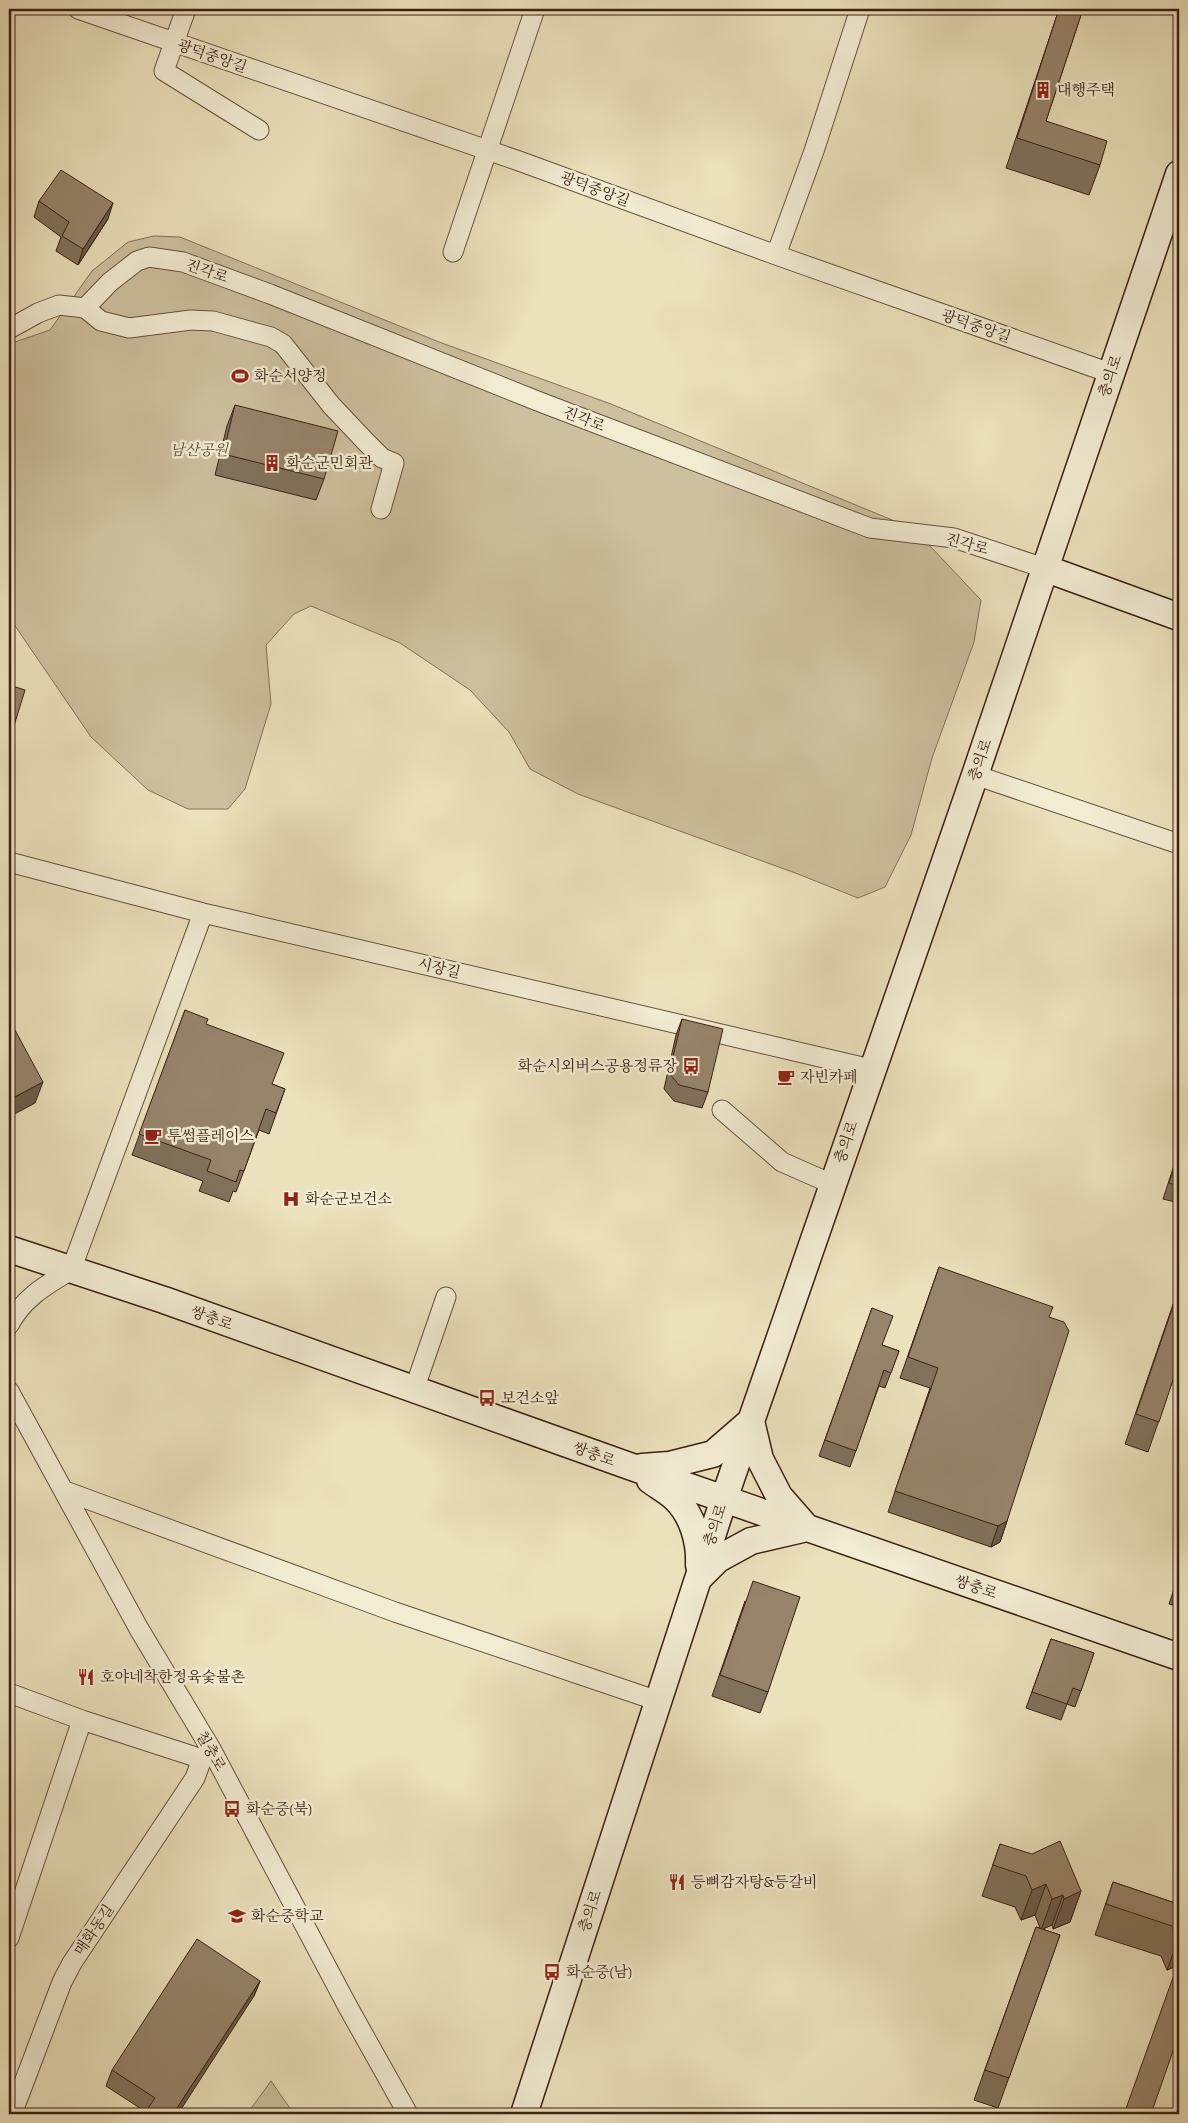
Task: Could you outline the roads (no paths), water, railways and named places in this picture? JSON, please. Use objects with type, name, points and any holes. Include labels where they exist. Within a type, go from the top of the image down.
[{"type":"street","name":"광덕중앙길","points":[[78,9],[487,150],[1110,373]]},
{"type":"street","points":[[186,9],[164,71],[259,130]]},
{"type":"street","points":[[453,252],[535,9]]},
{"type":"street","points":[[776,255],[814,151],[860,9]]},
{"type":"street","name":"충의로","points":[[524,2114],[724,1499],[871,1069],[975,776],[1110,373],[1173,212],[1179,174]]},
{"type":"street","name":"진각로","points":[[85,308],[110,282],[137,261],[149,257],[183,262],[270,294],[540,402],[870,528],[954,538],[1044,568],[1179,617]]},
{"type":"street","points":[[9,329],[38,313],[59,305],[85,308],[101,321],[129,328],[191,320],[213,321],[255,331],[283,344],[331,405],[382,458],[394,463],[381,509]]},
{"type":"street","points":[[975,776],[1179,844]]},
{"type":"street","name":"시장길","points":[[9,862],[203,913],[871,1069]]},
{"type":"street","points":[[9,1325],[26,1300],[42,1287],[71,1270],[203,913]]},
{"type":"street","points":[[722,1110],[782,1162],[832,1184]]},
{"type":"street","name":"쌍충로","points":[[9,1249],[164,1300],[632,1467],[1179,1657]]},
{"type":"street","points":[[414,1390],[446,1297]]},
{"type":"street","name":"칠충로","points":[[9,1391],[65,1491],[206,1754],[408,2114]]},
{"type":"street","points":[[632,1467],[669,1465],[713,1454],[751,1420],[760,1459],[779,1496],[807,1528],[751,1542],[718,1559],[698,1578]]},
{"type":"street","points":[[632,1467],[676,1500],[693,1526],[699,1549],[698,1578]]},
{"type":"street","points":[[65,1491],[395,1612],[658,1701]]},
{"type":"street","points":[[9,1693],[82,1720],[206,1754]]},
{"type":"street","points":[[9,1938],[82,1720]]},
{"type":"street","name":"매화동길","points":[[12,2114],[62,1982],[72,1963],[195,1778],[206,1754]]},
{"type":"place","name":"대행주택","points":[[1043,90]]},
{"type":"place","name":"화순서양정","points":[[240,376]]},
{"type":"place","name":"화순군민회관","points":[[272,463]]},
{"type":"place","name":"화순시외버스공용정류장","points":[[691,1066]]},
{"type":"place","name":"자빈카페","points":[[786,1077]]},
{"type":"place","name":"투썸플레이스","points":[[153,1136]]},
{"type":"place","name":"화순군보건소","points":[[291,1199]]},
{"type":"place","name":"보건소앞","points":[[487,1398]]},
{"type":"place","name":"호야네착한정육숯불촌","points":[[86,1677]]},
{"type":"place","name":"화순중(북)","points":[[232,1809]]},
{"type":"place","name":"등뼈감자탕&등갈비","points":[[677,1882]]},
{"type":"place","name":"화순중학교","points":[[237,1916]]},
{"type":"place","name":"화순중(남)","points":[[552,1972]]},
{"type":"park label","name":"남산공원","points":[[199,450]]}]
